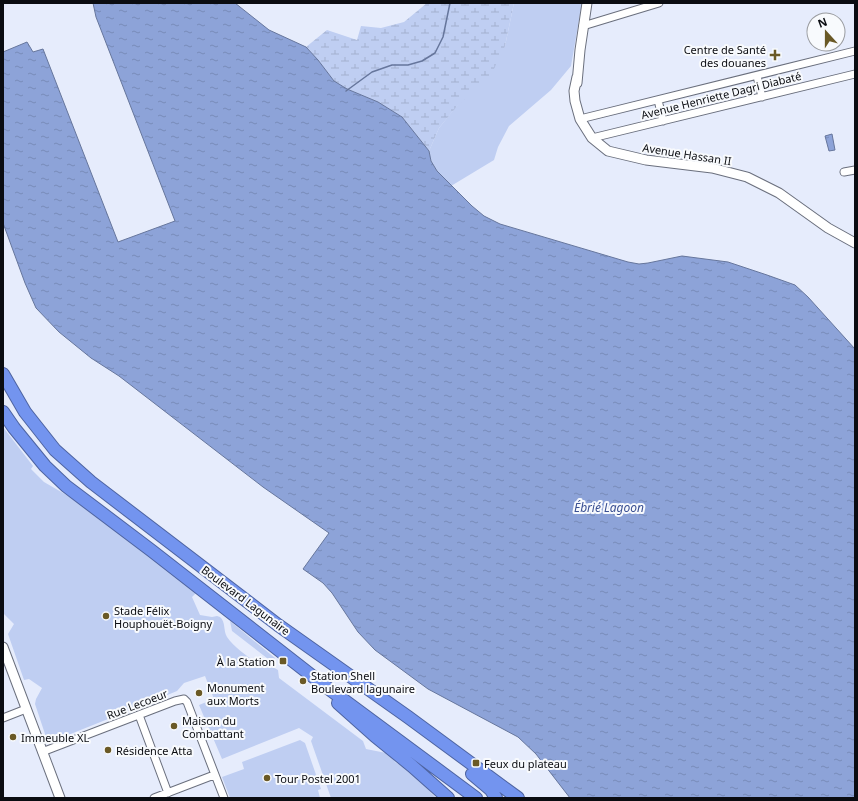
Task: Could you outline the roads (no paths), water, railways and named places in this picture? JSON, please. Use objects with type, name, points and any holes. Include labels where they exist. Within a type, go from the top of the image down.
[{"type":"highway","name":"Boulevard Lagunaire","points":[[3,374],[25,412],[55,450],[91,482],[278,625],[408,717],[518,798]]},
{"type":"highway","name":"Boulevard Lagunaire","points":[[3,412],[45,466],[66,486],[325,686],[477,798]]},
{"type":"highway","points":[[325,686],[340,706],[448,798]]},
{"type":"highway","points":[[408,717],[426,736],[456,762],[478,778],[491,790],[496,798]]},
{"type":"highway","points":[[477,798],[480,789],[478,778]]},
{"type":"street","name":"Avenue Hassan II","points":[[587,3],[574,91],[575,101],[583,119],[595,137],[616,153],[646,160],[712,168],[747,177],[779,193],[828,228],[855,242]]},
{"type":"street","points":[[583,26],[659,3]]},
{"type":"street","name":"Avenue Henriette Dagri Diabaté","points":[[583,119],[855,51]]},
{"type":"street","name":"Avenue Henriette Dagri Diabaté","points":[[595,137],[855,74]]},
{"type":"street","points":[[757,76],[762,97]]},
{"type":"street","points":[[658,100],[662,121]]},
{"type":"street","points":[[844,172],[855,170]]},
{"type":"street","points":[[3,647],[60,798]]},
{"type":"street","name":"Rue Lecoeur","points":[[42,752],[175,701],[184,699],[187,702],[224,798]]},
{"type":"street","points":[[3,718],[26,709]]},
{"type":"street","points":[[139,715],[168,793]]},
{"type":"street","points":[[154,798],[214,775]]},
{"type":"water","name":"Ébrié Lagoon","points":[[93,3],[235,3],[269,30],[306,47],[334,81],[347,89],[378,102],[402,117],[429,151],[431,161],[437,171],[484,216],[500,224],[628,262],[639,264],[648,263],[682,256],[728,262],[795,285],[808,297],[855,349],[855,798],[570,798],[536,754],[518,737],[428,689],[375,650],[358,632],[332,593],[323,583],[303,569],[329,533],[263,487],[119,376],[91,358],[59,332],[36,308],[25,283],[3,223],[3,52],[27,42],[33,52],[43,49],[118,242],[175,221],[96,17]]},
{"type":"water","points":[[832,134],[835,150],[829,151],[825,136]]},
{"type":"waterway","points":[[346,91],[372,72],[392,65],[408,65],[422,61],[435,53],[443,37],[450,3]]},
{"type":"place","name":"Centre de Santé des douanes","points":[[775,55]]},
{"type":"place","name":"Stade Félix Houphouët-Boigny","points":[[106,616]]},
{"type":"place","name":"À la Station","points":[[283,661]]},
{"type":"place","name":"Station Shell Boulevard lagunaire","points":[[303,681]]},
{"type":"place","name":"Monument aux Morts","points":[[199,693]]},
{"type":"place","name":"Maison du Combattant","points":[[174,726]]},
{"type":"place","name":"Immeuble XL","points":[[13,737]]},
{"type":"place","name":"Résidence Atta","points":[[108,750]]},
{"type":"place","name":"Feux du plateau","points":[[476,763]]},
{"type":"place","name":"Tour Postel 2001","points":[[267,778]]}]
